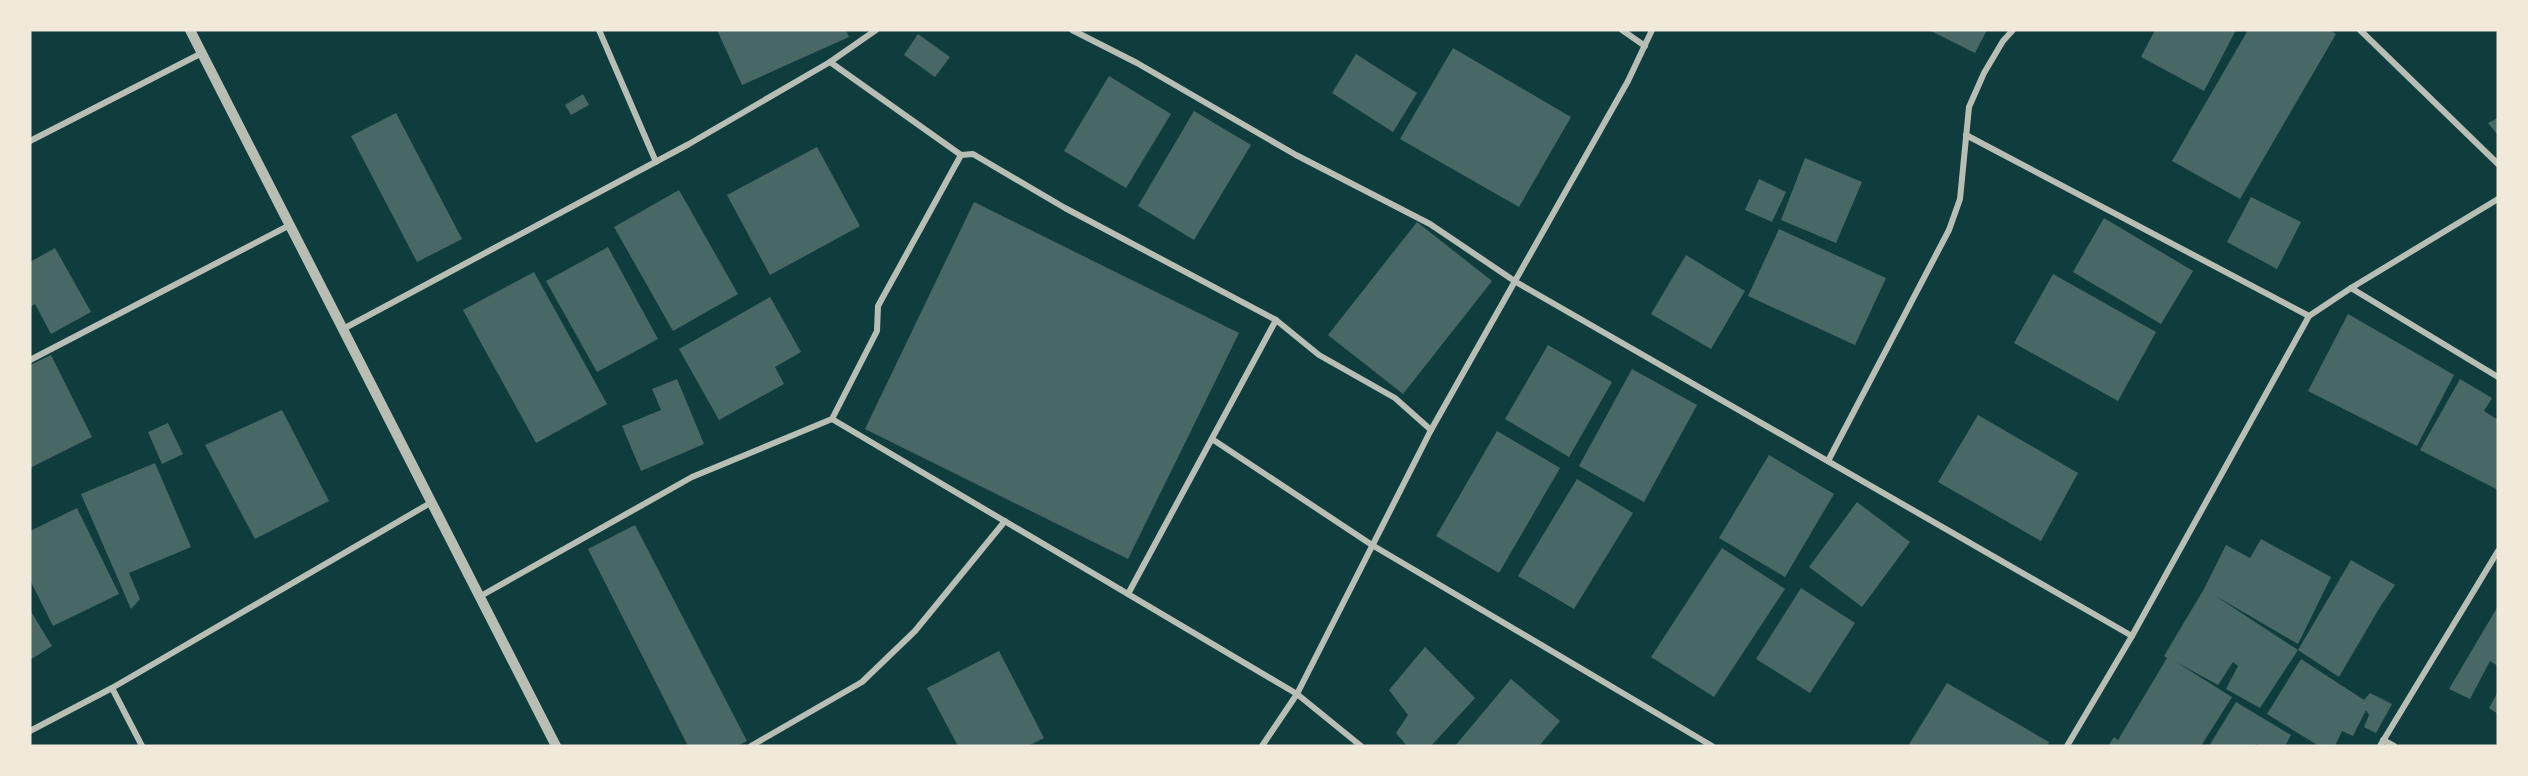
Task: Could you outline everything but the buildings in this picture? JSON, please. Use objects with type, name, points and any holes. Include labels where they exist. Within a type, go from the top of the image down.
[{"type":"street","points":[[190,30],[556,746]]},
{"type":"street","points":[[599,30],[656,162]]},
{"type":"street","points":[[343,329],[656,162],[830,62],[876,30]]},
{"type":"street","points":[[1072,30],[1137,63],[1296,155],[1430,224],[1516,282],[2132,636]]},
{"type":"street","points":[[1622,30],[1645,46]]},
{"type":"street","points":[[1262,746],[1297,694],[1431,429],[1628,81],[1652,30]]},
{"type":"street","points":[[1828,461],[1949,230],[1960,199],[1969,107],[1984,73],[2003,41],[2013,30]]},
{"type":"street","points":[[2360,30],[2498,164]]},
{"type":"street","points":[[30,141],[202,53]]},
{"type":"street","points":[[830,62],[961,155],[973,154],[1065,208],[1276,320],[1320,355],[1395,398],[1431,429]]},
{"type":"street","points":[[1966,135],[2309,316]]},
{"type":"street","points":[[479,597],[692,477],[832,419],[877,331],[878,306],[961,155]]},
{"type":"street","points":[[2067,746],[2132,636],[2309,316],[2498,199]]},
{"type":"street","points":[[30,360],[290,225]]},
{"type":"street","points":[[2351,288],[2498,377]]},
{"type":"street","points":[[1128,594],[1276,320]]},
{"type":"street","points":[[832,419],[1297,694],[1361,746]]},
{"type":"street","points":[[1212,439],[1372,545],[1712,746]]},
{"type":"street","points":[[30,731],[112,688],[432,502]]},
{"type":"street","points":[[751,746],[862,682],[915,631],[1005,521]]},
{"type":"street","points":[[2394,746],[2382,743],[2498,551]]},
{"type":"street","points":[[112,688],[142,746]]}]
